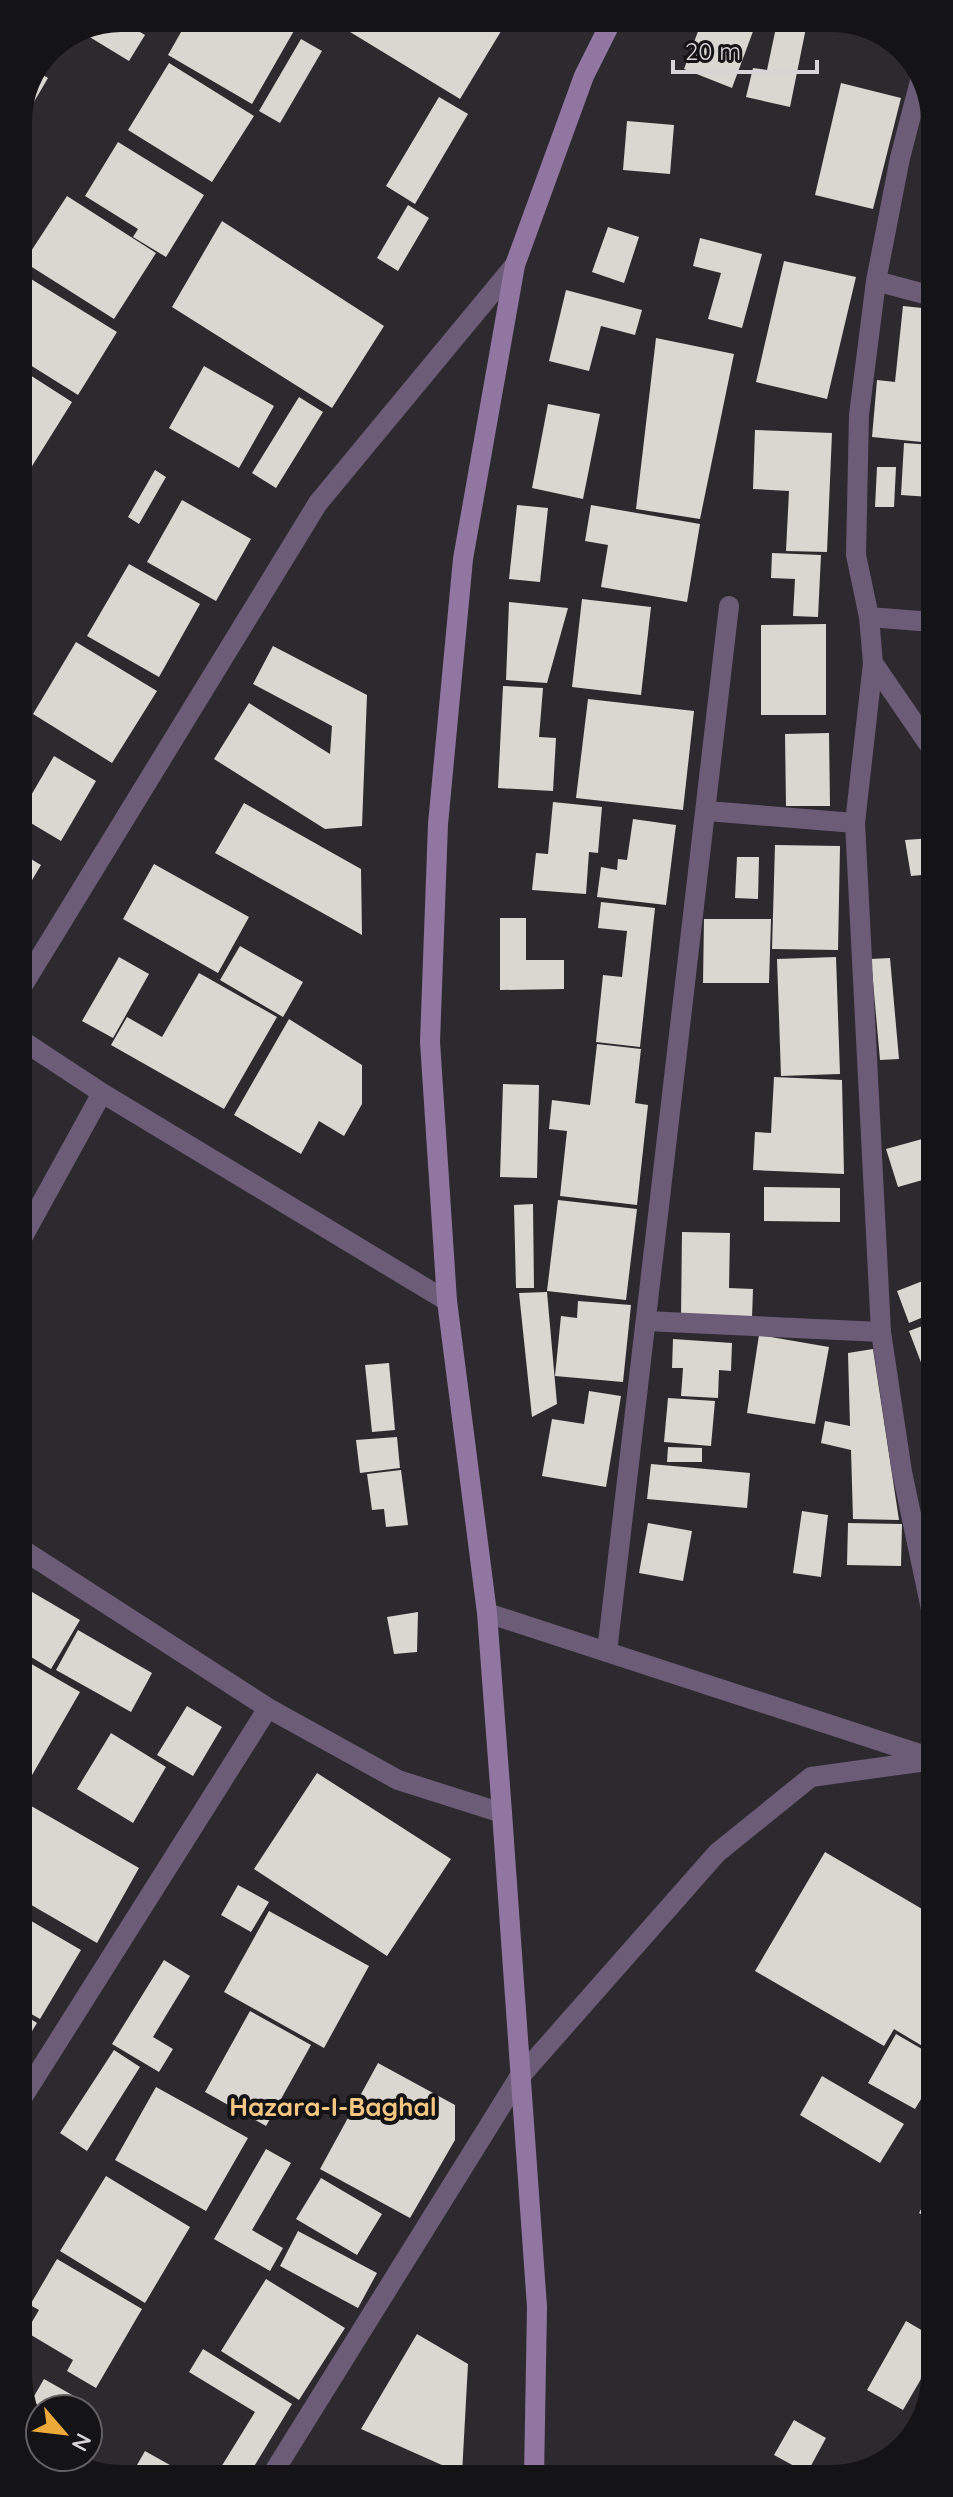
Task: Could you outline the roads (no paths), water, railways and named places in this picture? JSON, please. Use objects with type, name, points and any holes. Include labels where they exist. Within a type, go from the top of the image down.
[{"type":"main road","points":[[534,2465],[537,2307],[518,2079],[502,1813],[487,1613],[447,1301],[430,1042],[438,824],[463,559],[515,265],[584,76],[606,32]]},
{"type":"street","points":[[917,94],[900,158],[876,281],[859,415],[856,555],[869,617],[873,663],[855,823],[881,1332],[902,1472],[921,1562]]},
{"type":"street","points":[[32,970],[318,503],[515,265]]},
{"type":"street","points":[[876,281],[921,293]]},
{"type":"street","points":[[607,1652],[729,606]]},
{"type":"street","points":[[869,617],[921,621]]},
{"type":"street","points":[[873,663],[921,733]]},
{"type":"street","points":[[707,811],[855,823]]},
{"type":"street","points":[[32,1047],[102,1093],[447,1301]]},
{"type":"street","points":[[32,1220],[102,1093]]},
{"type":"street","points":[[646,1321],[881,1332]]},
{"type":"street","points":[[32,1556],[268,1708],[398,1780],[502,1813]]},
{"type":"street","points":[[487,1613],[921,1755]]},
{"type":"street","points":[[32,2083],[268,1708]]},
{"type":"street","points":[[278,2465],[518,2079],[717,1853],[811,1777],[921,1761]]},
{"type":"district","name":"Hazara-I-Baghal","points":[[333,2106]]}]
